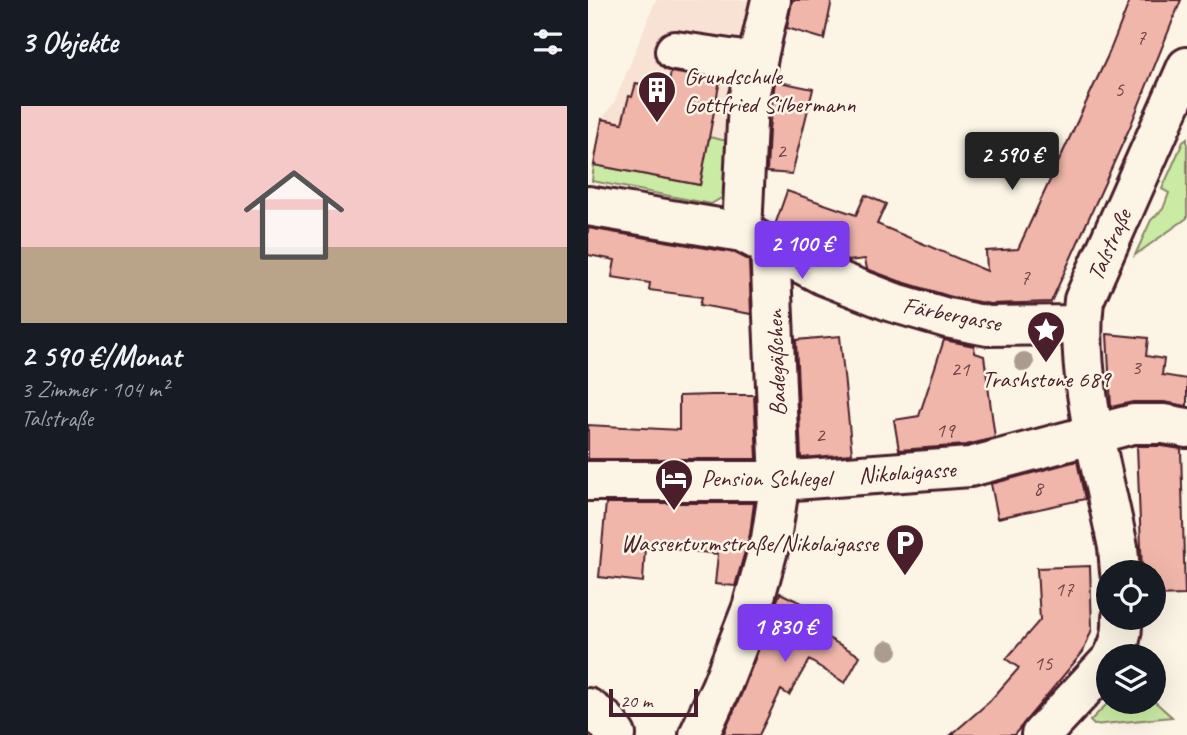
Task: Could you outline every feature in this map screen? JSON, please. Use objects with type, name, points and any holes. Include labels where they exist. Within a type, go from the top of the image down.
[{"type":"street","name":"Badegäßchen","points":[[699,735],[752,608],[771,539],[780,481],[756,239],[748,100],[771,0]]},
{"type":"street","points":[[675,51],[757,63]]},
{"type":"street","name":"Talstraße","points":[[1119,560],[1085,375],[1081,325],[1084,300],[1183,89]]},
{"type":"street","name":"Färbergasse","points":[[588,206],[756,239],[823,275],[892,302],[947,318],[988,326],[1081,325]]},
{"type":"street","name":"Nikolaigasse","points":[[588,481],[780,481],[970,467],[1133,424],[1164,424],[1187,429]]},
{"type":"street","points":[[1042,735],[1096,676]]},
{"type":"street","points":[[588,708],[606,721],[616,735]]},
{"type":"shaded area","points":[[656,0],[756,0],[745,52],[723,197],[711,204],[592,181],[602,119],[615,101]]},
{"type":"green space","points":[[709,137],[732,142],[723,197],[711,204],[592,181],[594,165],[700,185]]},
{"type":"green space","points":[[1187,139],[1187,218],[1135,255],[1151,220],[1163,209],[1169,193],[1162,189],[1183,142]]},
{"type":"green space","points":[[1166,712],[1172,717],[1094,725],[1090,721],[1097,714],[1166,714]]},
{"type":"building","points":[[792,0],[832,0],[824,39],[787,28]]},
{"type":"building","points":[[1130,0],[1181,0],[1130,127],[1051,302],[990,304],[952,297],[867,269],[865,259],[848,261],[832,255],[775,225],[787,191],[856,215],[865,195],[886,204],[877,224],[987,271],[986,251],[1018,249],[1109,53]]},
{"type":"building","name":"Grundschule Gottfried Silbermann","points":[[671,72],[720,80],[700,185],[594,165],[602,119],[622,123],[629,96],[632,97],[636,83],[648,86],[656,80],[669,82]]},
{"type":"building","points":[[775,81],[813,89],[792,174],[767,172]]},
{"type":"building","points":[[588,228],[735,253],[749,260],[751,314],[700,305],[702,297],[649,290],[650,283],[612,277],[615,260],[588,255]]},
{"type":"building","points":[[1107,334],[1148,338],[1146,356],[1164,359],[1162,375],[1187,379],[1187,406],[1164,402],[1133,402],[1111,407]]},
{"type":"building","points":[[840,336],[852,454],[801,458],[796,340]]},
{"type":"building","points":[[944,340],[974,346],[975,353],[984,356],[995,438],[966,445],[899,450],[894,420],[919,416]]},
{"type":"building","points":[[754,395],[757,459],[588,459],[588,425],[679,430],[679,396]]},
{"type":"building","points":[[1137,446],[1181,449],[1185,595],[1166,596],[1166,560],[1142,560]]},
{"type":"building","points":[[1077,461],[1085,499],[998,518],[991,484]]},
{"type":"building","points":[[606,503],[754,503],[750,534],[735,586],[715,584],[718,554],[645,547],[643,582],[599,577]]},
{"type":"building","points":[[1090,566],[1092,629],[1083,652],[1014,735],[951,735],[989,702],[1019,668],[1006,659],[1040,620],[1037,568]]},
{"type":"building","points":[[780,593],[812,608],[805,625],[860,656],[845,683],[809,660],[789,695],[781,690],[759,735],[723,735],[741,695]]},
{"type":"place","name":"Grundschule Gottfried Silbermann","points":[[657,124]]},
{"type":"place","name":"Trashstone 689","points":[[1046,364]]},
{"type":"place","name":"Pension Schlegel","points":[[674,512]]},
{"type":"place","name":"Wasserturmstraße/Nikolaigasse","points":[[905,577]]}]
